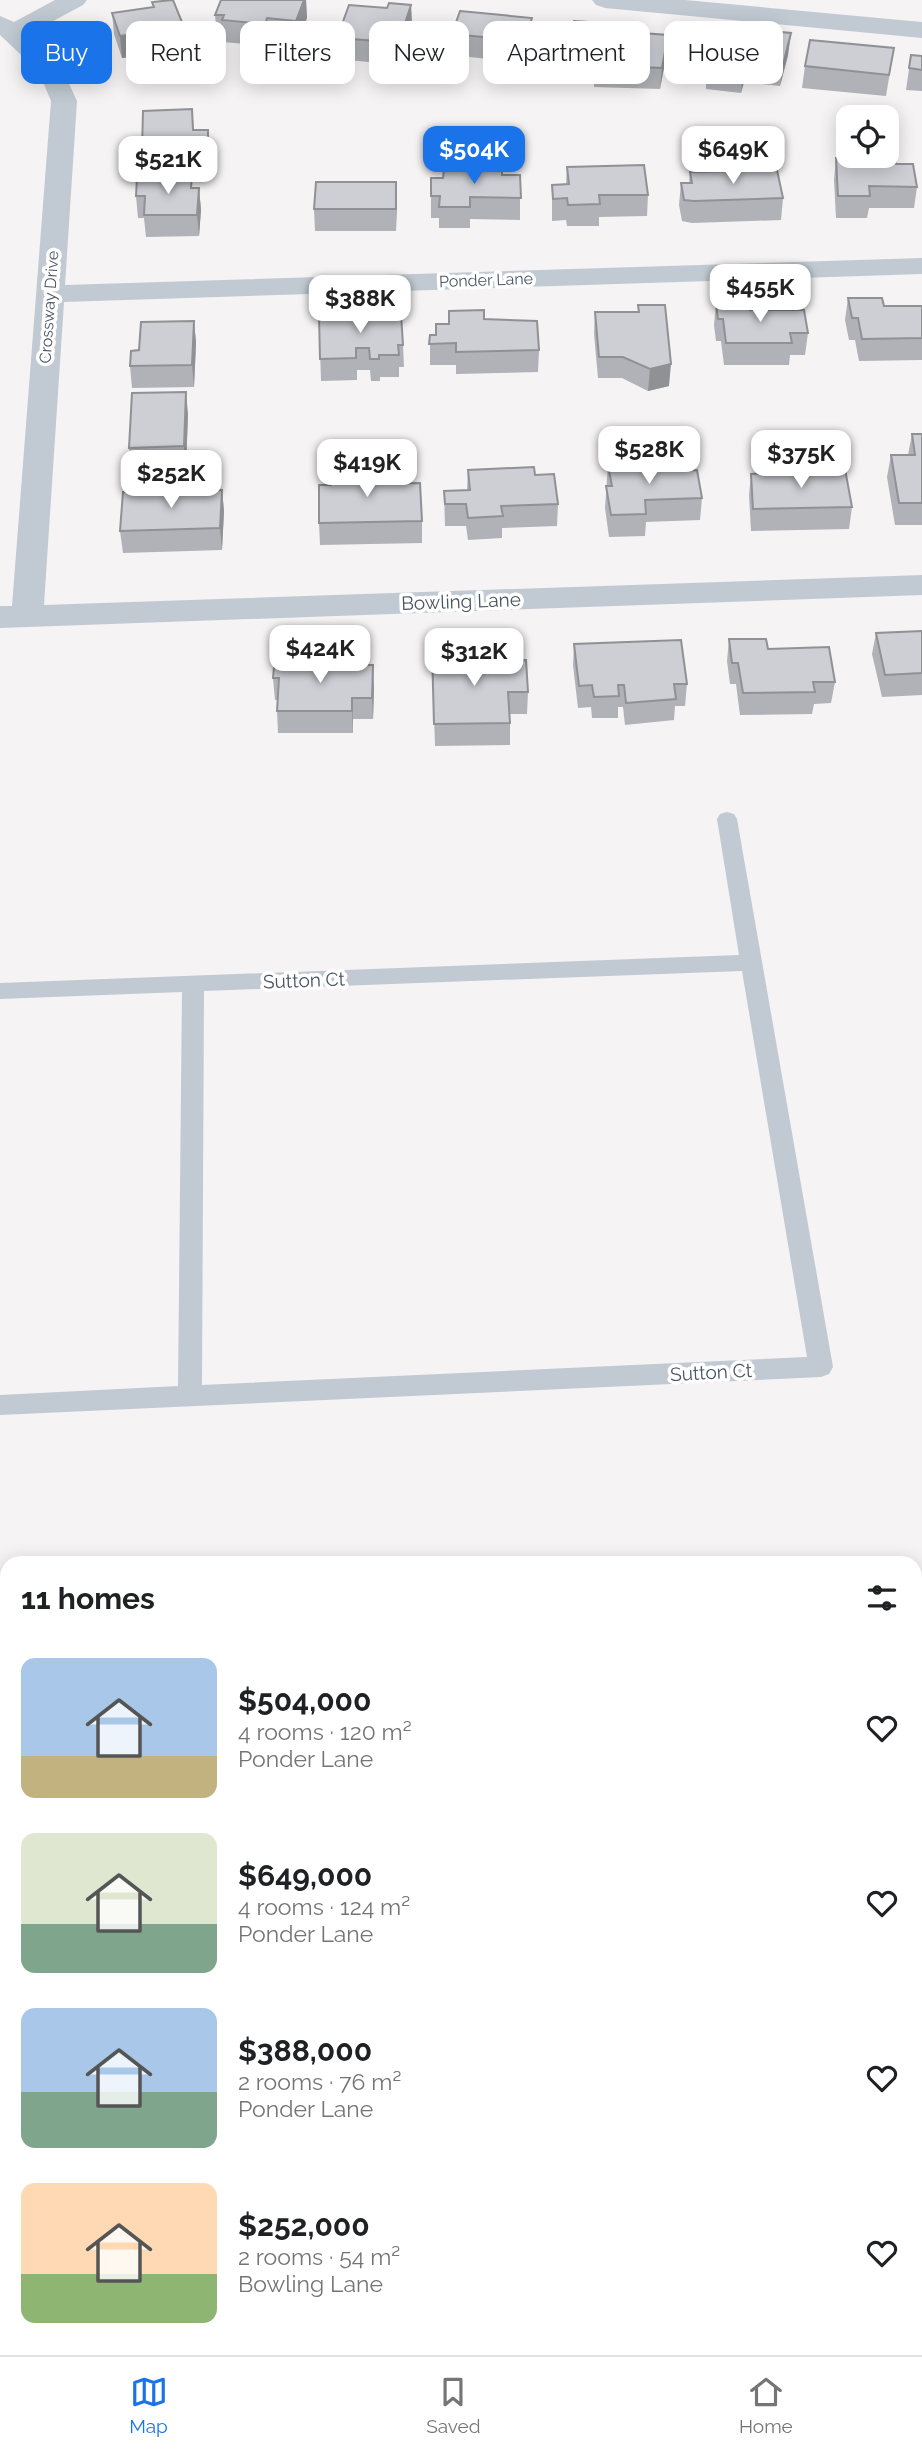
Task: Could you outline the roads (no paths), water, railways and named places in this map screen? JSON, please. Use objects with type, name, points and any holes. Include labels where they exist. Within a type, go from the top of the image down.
[{"type":"street","points":[[7,28],[74,0]]},
{"type":"street","points":[[605,0],[922,30]]},
{"type":"street","name":"Crossway Drive","points":[[7,28],[51,69],[64,101],[50,294],[13,616]]},
{"type":"street","name":"Ponder Lane","points":[[50,294],[922,266]]},
{"type":"street","name":"Bowling Lane","points":[[13,616],[922,585]]},
{"type":"lane","name":"Sutton Ct","points":[[0,1405],[821,1367],[727,819]]},
{"type":"lane","name":"Sutton Ct","points":[[0,992],[751,963]]},
{"type":"lane","points":[[190,1396],[193,984]]}]
